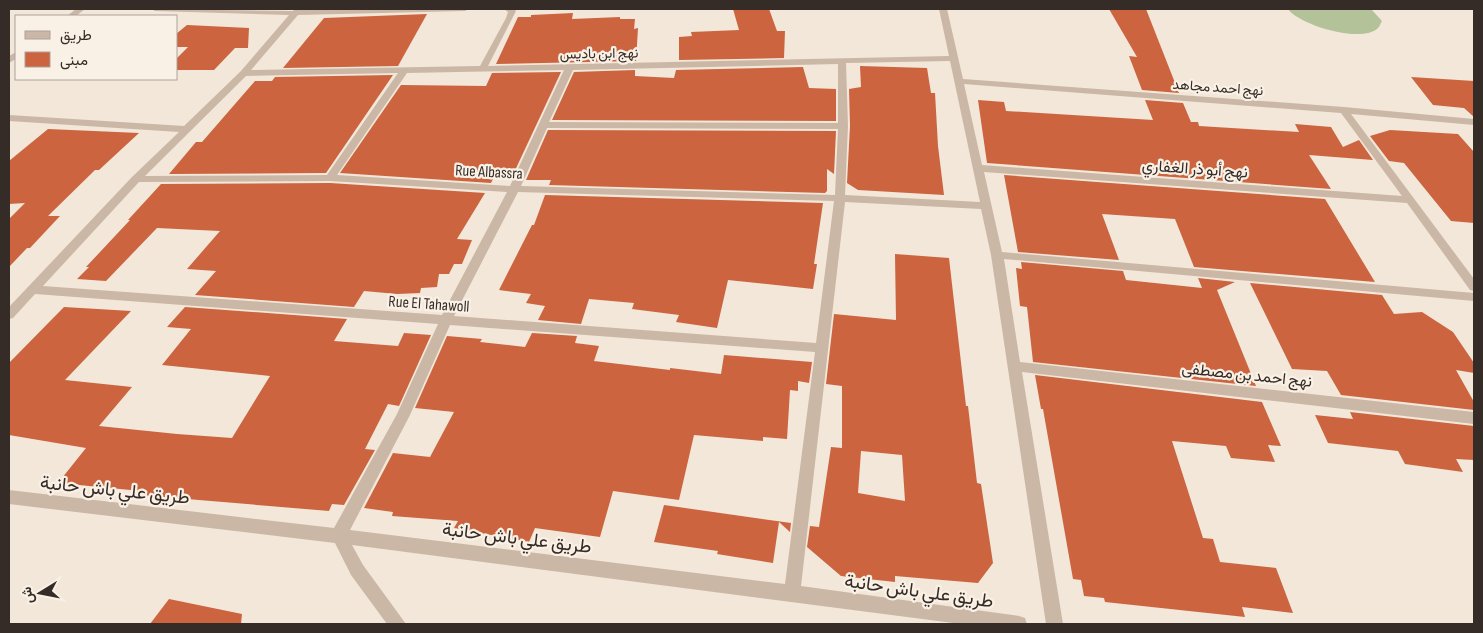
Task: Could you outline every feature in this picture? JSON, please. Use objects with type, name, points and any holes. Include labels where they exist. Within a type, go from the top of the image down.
[{"type":"street","points":[[155,9],[297,11],[465,9]]},
{"type":"street","points":[[484,68],[510,18],[512,11],[508,9]]},
{"type":"street","points":[[943,9],[997,255],[1054,624]]},
{"type":"street","points":[[9,315],[136,179],[244,73],[297,11]]},
{"type":"street","name":"نهج ابن باديس","points":[[244,73],[570,68],[954,58]]},
{"type":"street","points":[[792,592],[840,198],[843,126],[842,60]]},
{"type":"street","points":[[398,624],[357,570],[339,535],[403,416],[446,320],[514,189],[570,68]]},
{"type":"street","points":[[330,178],[405,70]]},
{"type":"street","name":"نهج احمد مجاهد","points":[[959,81],[1344,110],[1474,122]]},
{"type":"street","points":[[1344,110],[1474,287]]},
{"type":"street","points":[[9,118],[186,128]]},
{"type":"street","points":[[544,125],[843,126]]},
{"type":"street","name":"نهج أبو ذر الغفاري","points":[[978,168],[1410,200]]},
{"type":"street","name":"Rue Albassra","points":[[136,179],[330,178],[514,189],[840,198],[987,206]]},
{"type":"street","points":[[997,255],[1474,297]]},
{"type":"street","name":"Rue El Tahawoll","points":[[34,290],[822,348]]},
{"type":"street","name":"نهج احمد بن مصطفى","points":[[1015,366],[1474,418]]},
{"type":"street","name":"طريق علي باش حانبة","points":[[9,497],[339,535],[792,592],[1019,624]]},
{"type":"green space","points":[[1288,9],[1371,9],[1382,21],[1378,28],[1370,32],[1359,34],[1345,33],[1304,21]]},
{"type":"building","points":[[733,9],[769,9],[777,31],[785,31],[784,58],[679,60],[679,37],[692,36],[691,32],[739,30]]},
{"type":"building","points":[[1109,9],[1146,9],[1179,93],[1142,90],[1129,56],[1137,57]]},
{"type":"building","points":[[573,13],[572,19],[620,17],[620,19],[635,19],[634,29],[638,28],[636,61],[496,64],[518,17]]},
{"type":"building","points":[[427,14],[398,66],[283,68],[324,18]]},
{"type":"building","points":[[187,25],[249,28],[248,48],[235,48],[214,70],[178,70],[178,57],[188,47],[178,47],[178,32]]},
{"type":"building","points":[[860,66],[927,68],[931,93],[935,93],[938,146],[944,195],[858,190],[847,183],[850,126],[849,89],[861,87]]},
{"type":"building","points":[[803,67],[809,88],[836,89],[836,121],[552,120],[574,72],[635,70],[635,76],[674,78],[676,70]]},
{"type":"building","points":[[561,72],[511,179],[493,179],[491,183],[340,173],[401,85],[486,86],[492,73]]},
{"type":"building","points":[[393,75],[326,173],[169,174],[196,142],[202,142],[255,81],[272,81],[275,77]]},
{"type":"building","points":[[1411,77],[1474,81],[1474,117],[1464,108],[1433,105]]},
{"type":"building","points":[[978,100],[1004,102],[1006,111],[1153,120],[1145,100],[1183,103],[1191,122],[1198,122],[1199,126],[1299,132],[1295,124],[1331,127],[1343,147],[1359,140],[1373,160],[1309,155],[1331,189],[987,163]]},
{"type":"building","points":[[48,129],[139,133],[99,170],[95,170],[48,216],[60,216],[9,267],[9,219],[25,203],[9,204],[9,161]]},
{"type":"building","points":[[548,130],[836,131],[834,174],[827,169],[827,191],[825,193],[549,185],[551,180],[526,180]]},
{"type":"building","points":[[1390,130],[1458,134],[1474,152],[1474,223],[1451,221],[1404,163],[1389,161],[1370,136]]},
{"type":"building","points":[[1004,175],[1325,199],[1375,282],[1194,267],[1175,219],[1102,214],[1119,260],[1018,252]]},
{"type":"building","points":[[330,183],[485,193],[457,239],[472,240],[462,264],[454,264],[449,274],[439,274],[437,287],[421,288],[420,293],[397,294],[364,291],[354,307],[195,295],[216,271],[187,269],[220,231],[157,228],[106,281],[77,279],[161,184]]},
{"type":"building","points":[[545,195],[823,203],[814,264],[817,264],[813,289],[728,280],[717,328],[676,322],[679,315],[632,309],[634,303],[589,299],[581,324],[538,320],[545,306],[526,303],[531,294],[499,290],[532,225],[534,225]]},
{"type":"building","points":[[895,254],[949,258],[977,483],[981,484],[993,563],[978,583],[895,576],[895,582],[841,576],[807,547],[810,526],[819,527],[831,447],[842,448],[842,386],[826,384],[834,314],[896,320]],"holes":[[[861,451],[902,455],[905,501],[858,493]]]},
{"type":"building","points":[[1021,262],[1123,271],[1126,280],[1202,288],[1198,278],[1235,282],[1217,290],[1256,386],[1033,362],[1027,307],[1020,306],[1016,268],[1022,269]]},
{"type":"building","points":[[1250,283],[1382,295],[1394,314],[1422,312],[1453,332],[1474,363],[1474,373],[1456,370],[1474,402],[1474,410],[1341,395],[1327,371],[1292,369]]},
{"type":"building","points":[[64,307],[131,311],[65,380],[132,387],[99,426],[177,434],[232,438],[270,376],[162,365],[191,329],[167,327],[185,307],[347,319],[334,341],[398,346],[404,333],[431,335],[399,406],[388,404],[365,449],[375,450],[344,505],[332,504],[329,511],[139,495],[141,491],[58,483],[86,448],[9,435],[9,363]]},
{"type":"building","points":[[532,333],[577,336],[575,343],[599,346],[594,361],[670,370],[670,368],[721,374],[724,355],[812,362],[809,383],[798,381],[798,391],[790,390],[787,439],[763,437],[763,441],[694,435],[679,500],[613,491],[600,537],[535,528],[529,542],[454,528],[458,521],[392,516],[393,512],[364,508],[393,453],[430,457],[454,412],[415,408],[447,336],[482,339],[480,342],[525,347]]},
{"type":"building","points":[[1035,375],[1262,402],[1281,446],[1268,445],[1275,462],[1231,458],[1226,446],[1172,441],[1203,538],[1213,539],[1220,562],[1276,568],[1293,613],[1242,607],[1245,617],[1105,602],[1104,598],[1084,596],[1081,580],[1073,579],[1043,409],[1041,409]]},
{"type":"building","points":[[1350,412],[1474,426],[1474,460],[1456,459],[1463,472],[1405,464],[1398,451],[1328,443],[1315,415],[1353,419]]},
{"type":"building","points":[[664,505],[791,523],[790,532],[779,522],[773,563],[717,554],[718,551],[654,542]]},
{"type":"building","points":[[169,599],[242,614],[241,624],[150,624]]}]
